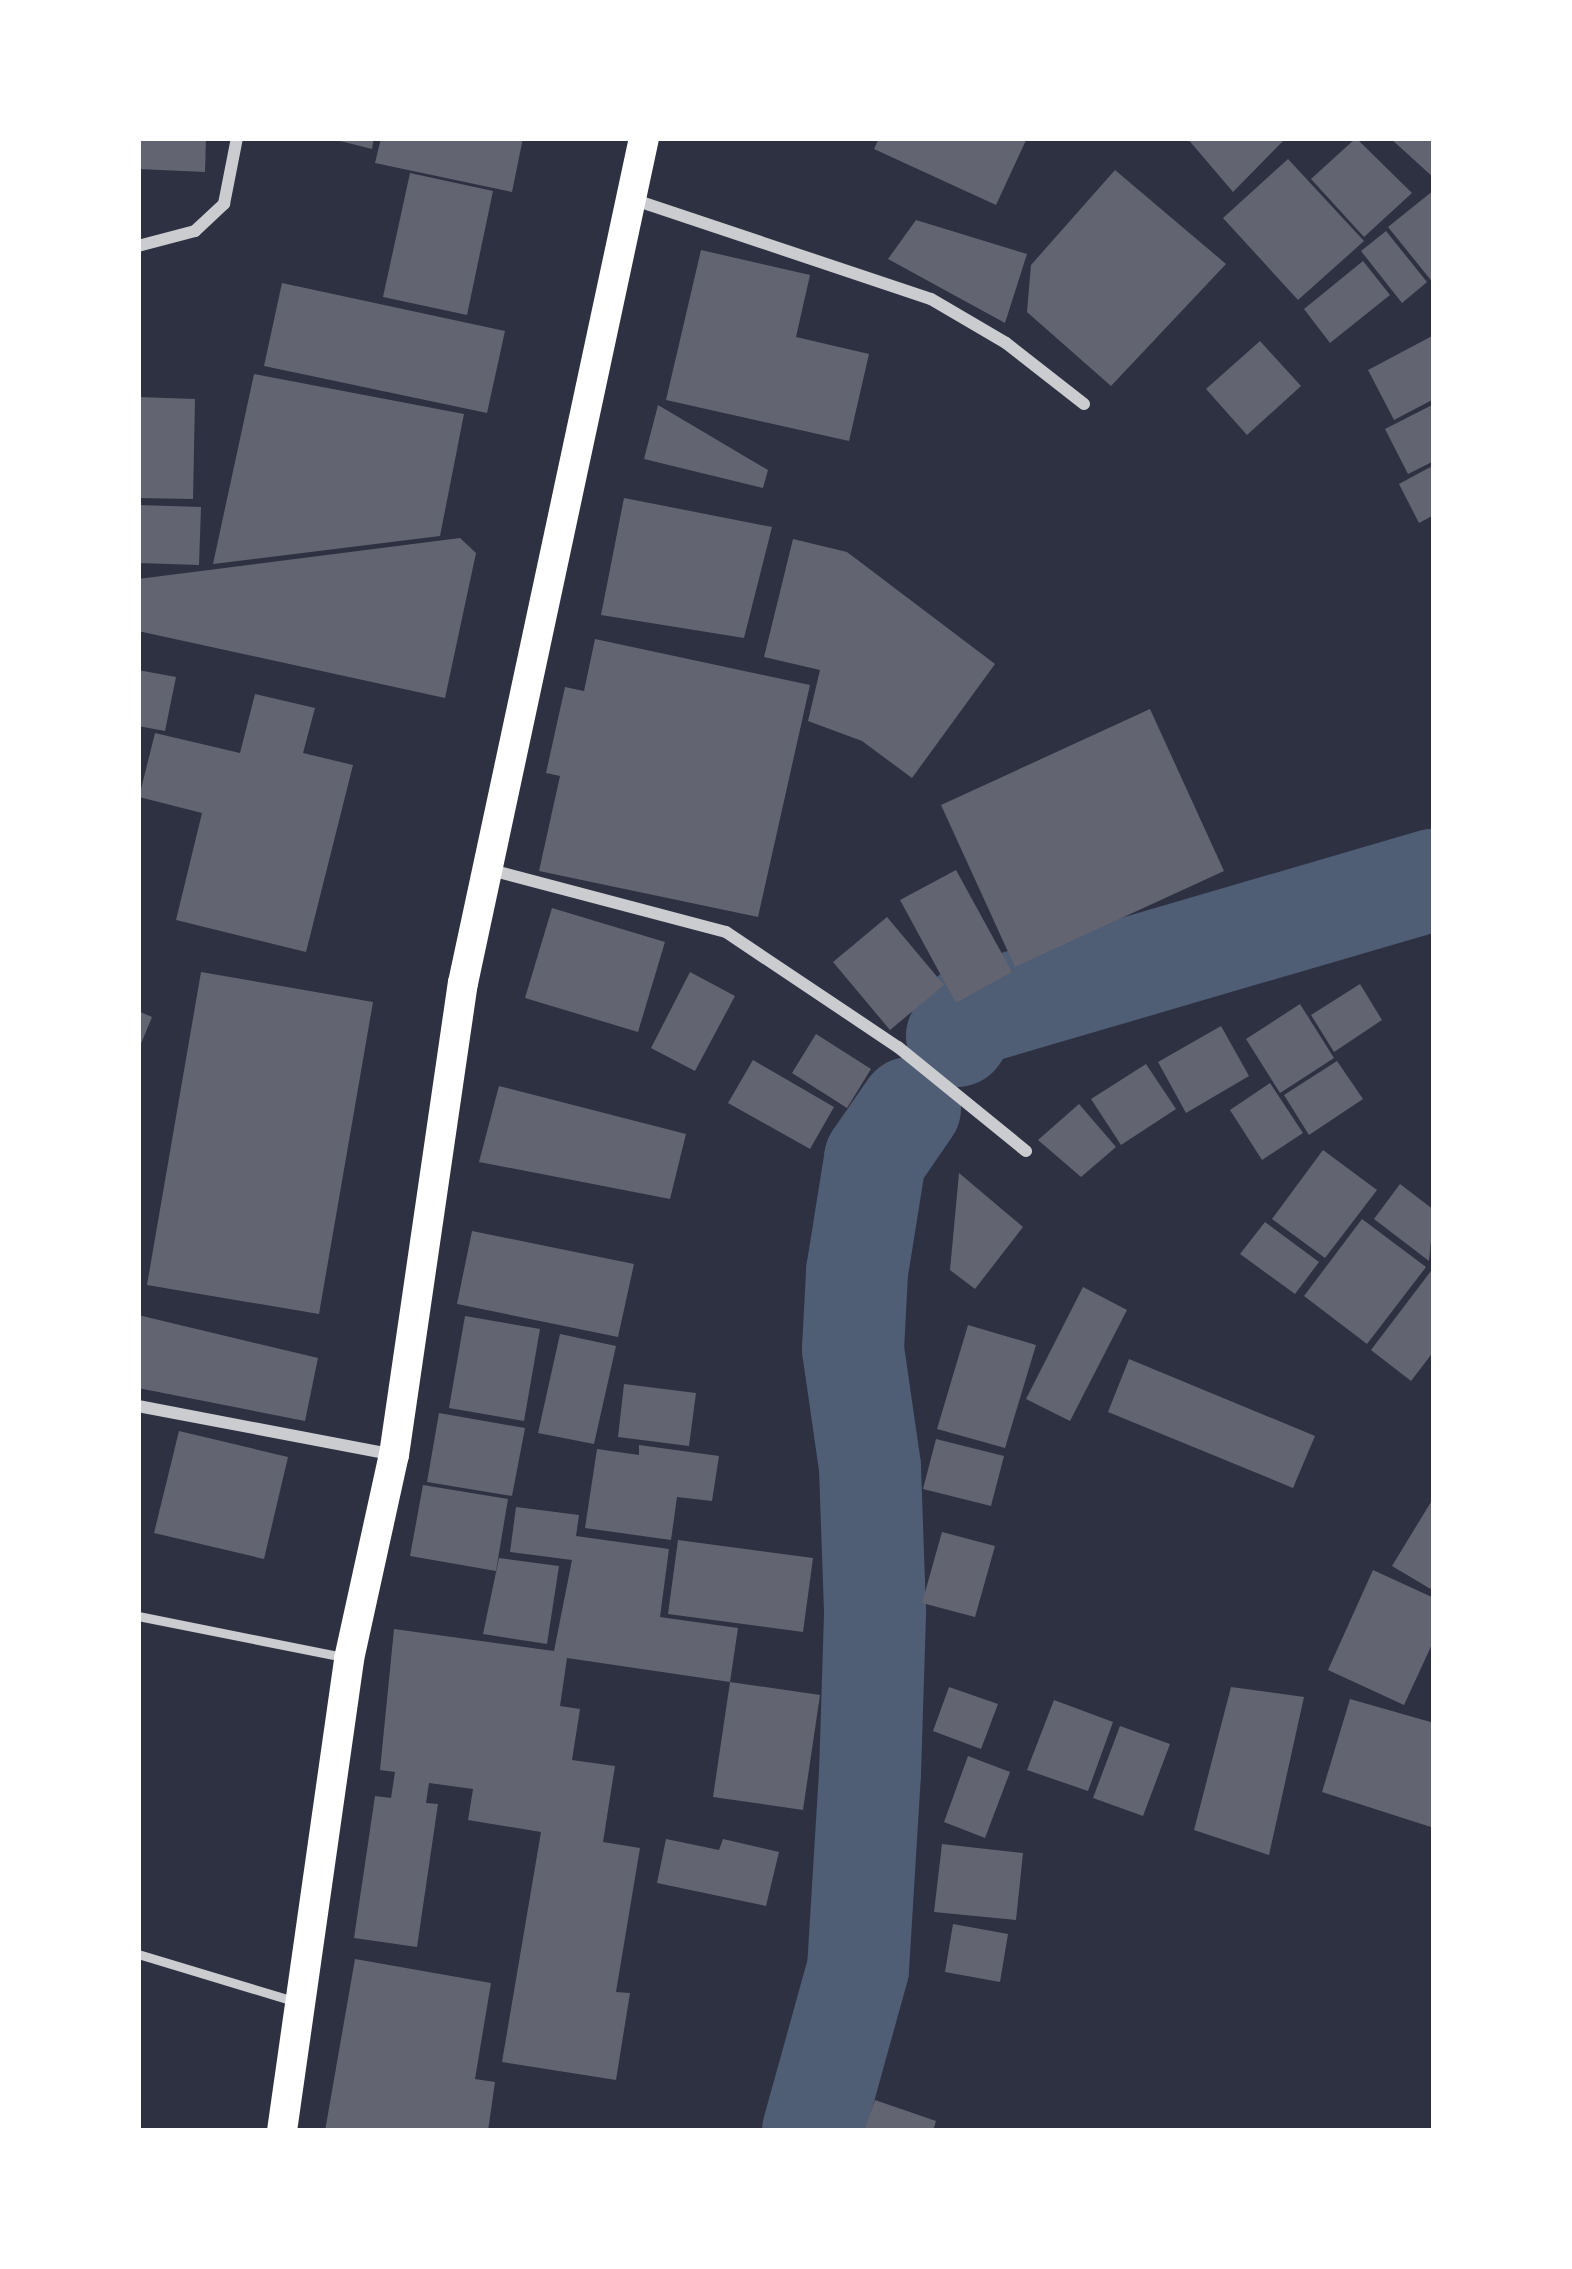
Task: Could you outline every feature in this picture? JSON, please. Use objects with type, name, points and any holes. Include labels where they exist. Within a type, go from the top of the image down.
[{"type":"main road","points":[[281,2131],[349,1658],[394,1455],[463,982],[644,138]]},
{"type":"street","points":[[138,246],[195,231],[224,204],[237,138]]},
{"type":"street","points":[[631,199],[931,299],[1084,404]]},
{"type":"street","points":[[488,870],[726,932],[865,1023],[1026,1151]]},
{"type":"street","points":[[138,1406],[394,1455]]},
{"type":"lane","points":[[138,1616],[349,1658]]},
{"type":"lane","points":[[138,1954],[298,2002]]},
{"type":"building","points":[[138,138],[206,138],[205,172],[138,169]]},
{"type":"building","points":[[328,138],[374,138],[372,149]]},
{"type":"building","points":[[381,138],[523,138],[512,192],[375,163]]},
{"type":"building","points":[[879,138],[1027,138],[996,205],[874,149]]},
{"type":"building","points":[[1187,138],[1286,138],[1233,192]]},
{"type":"building","points":[[1356,138],[1412,193],[1364,237],[1311,179]]},
{"type":"building","points":[[1390,138],[1434,138],[1434,178]]},
{"type":"building","points":[[1288,159],[1364,241],[1298,300],[1223,218]]},
{"type":"building","points":[[1115,170],[1226,264],[1111,386],[1027,312],[1031,265]]},
{"type":"building","points":[[410,173],[493,191],[467,315],[383,297]]},
{"type":"building","points":[[1434,190],[1434,284],[1388,227]]},
{"type":"building","points":[[916,220],[1027,254],[1005,323],[888,259]]},
{"type":"building","points":[[1386,231],[1427,282],[1402,303],[1361,251]]},
{"type":"building","points":[[701,250],[810,275],[796,337],[869,354],[849,441],[666,400]]},
{"type":"building","points":[[1363,261],[1390,295],[1330,343],[1304,309]]},
{"type":"building","points":[[282,283],[505,331],[487,413],[264,366]]},
{"type":"building","points":[[1434,335],[1434,399],[1394,420],[1368,370]]},
{"type":"building","points":[[1260,341],[1301,386],[1247,435],[1206,389]]},
{"type":"building","points":[[254,374],[464,414],[440,536],[213,564]]},
{"type":"building","points":[[138,397],[195,399],[193,499],[138,498]]},
{"type":"building","points":[[1434,404],[1434,461],[1408,474],[1385,429]]},
{"type":"building","points":[[658,405],[768,470],[763,488],[644,459]]},
{"type":"building","points":[[1434,465],[1434,515],[1419,523],[1399,484]]},
{"type":"building","points":[[624,498],[772,527],[744,638],[601,615]]},
{"type":"building","points":[[138,505],[201,507],[199,565],[138,563]]},
{"type":"building","points":[[460,538],[476,553],[445,698],[138,631],[138,579]]},
{"type":"building","points":[[793,539],[847,552],[995,664],[912,778],[862,741],[808,721],[820,670],[764,657]]},
{"type":"building","points":[[595,639],[810,685],[758,917],[539,871],[560,776],[546,773],[565,687],[584,691]]},
{"type":"building","points":[[138,670],[176,677],[165,731],[138,726]]},
{"type":"building","points":[[255,694],[315,708],[303,753],[353,765],[306,952],[176,920],[202,813],[139,797],[155,733],[240,753]]},
{"type":"building","points":[[1150,709],[1224,871],[1015,967],[941,805]]},
{"type":"building","points":[[956,870],[1012,972],[956,1003],[900,900]]},
{"type":"building","points":[[552,908],[665,942],[638,1032],[525,998]]},
{"type":"building","points":[[887,917],[944,985],[890,1030],[833,962]]},
{"type":"building","points":[[201,972],[373,1002],[319,1314],[147,1285]]},
{"type":"building","points":[[690,972],[735,996],[695,1071],[651,1048]]},
{"type":"building","points":[[1360,984],[1382,1020],[1334,1052],[1311,1015]]},
{"type":"building","points":[[1300,1004],[1334,1058],[1280,1093],[1246,1039]]},
{"type":"building","points":[[138,1011],[152,1017],[138,1051]]},
{"type":"building","points":[[1221,1026],[1249,1076],[1186,1113],[1158,1062]]},
{"type":"building","points":[[816,1034],[871,1069],[847,1108],[792,1073]]},
{"type":"building","points":[[753,1060],[834,1107],[810,1149],[728,1103]]},
{"type":"building","points":[[1337,1061],[1363,1099],[1309,1135],[1284,1095]]},
{"type":"building","points":[[1146,1064],[1176,1109],[1121,1145],[1091,1099]]},
{"type":"building","points":[[1270,1083],[1303,1133],[1262,1160],[1230,1110]]},
{"type":"building","points":[[499,1086],[686,1134],[670,1199],[479,1162]]},
{"type":"building","points":[[1079,1104],[1116,1147],[1081,1177],[1038,1140]]},
{"type":"building","points":[[1323,1150],[1377,1190],[1325,1258],[1272,1219]]},
{"type":"building","points":[[959,1173],[1023,1227],[975,1289],[950,1270]]},
{"type":"building","points":[[1400,1184],[1434,1210],[1429,1261],[1374,1219]]},
{"type":"building","points":[[1362,1219],[1426,1267],[1367,1344],[1304,1296]]},
{"type":"building","points":[[1265,1222],[1319,1262],[1295,1294],[1240,1254]]},
{"type":"building","points":[[472,1231],[634,1264],[618,1337],[457,1304]]},
{"type":"building","points":[[1434,1267],[1434,1351],[1411,1381],[1371,1350]]},
{"type":"building","points":[[1083,1287],[1127,1310],[1070,1421],[1026,1399]]},
{"type":"building","points":[[138,1315],[318,1358],[305,1421],[138,1388]]},
{"type":"building","points":[[465,1316],[540,1329],[524,1421],[449,1408]]},
{"type":"building","points":[[968,1325],[1036,1345],[1005,1448],[937,1429]]},
{"type":"building","points":[[560,1334],[616,1346],[594,1444],[538,1433]]},
{"type":"building","points":[[1129,1359],[1315,1436],[1293,1488],[1108,1412]]},
{"type":"building","points":[[624,1384],[696,1393],[689,1446],[618,1437]]},
{"type":"building","points":[[439,1413],[525,1428],[512,1496],[427,1482]]},
{"type":"building","points":[[179,1431],[288,1457],[264,1559],[154,1533]]},
{"type":"building","points":[[936,1439],[1004,1456],[991,1506],[923,1489]]},
{"type":"building","points":[[639,1445],[719,1456],[712,1501],[677,1497],[671,1540],[585,1528],[597,1449],[639,1455]]},
{"type":"building","points":[[423,1485],[508,1499],[496,1571],[410,1556]]},
{"type":"building","points":[[1434,1497],[1434,1591],[1392,1566]]},
{"type":"building","points":[[516,1507],[579,1515],[576,1536],[669,1549],[660,1617],[738,1628],[730,1682],[567,1658],[560,1706],[580,1709],[572,1760],[615,1766],[603,1842],[640,1848],[616,1992],[630,1993],[616,2080],[502,2062],[541,1832],[468,1820],[473,1789],[429,1783],[426,1803],[438,1804],[417,1947],[354,1938],[375,1796],[391,1798],[395,1772],[380,1770],[394,1629],[554,1651],[572,1560],[510,1552]]},
{"type":"building","points":[[942,1532],[995,1546],[975,1617],[922,1603]]},
{"type":"building","points":[[678,1540],[813,1558],[803,1632],[668,1614]]},
{"type":"building","points":[[499,1558],[559,1566],[547,1644],[483,1634]]},
{"type":"building","points":[[1373,1570],[1434,1598],[1434,1640],[1404,1705],[1328,1670]]},
{"type":"building","points":[[730,1682],[820,1695],[803,1810],[713,1797]]},
{"type":"building","points":[[949,1687],[998,1704],[981,1749],[933,1731]]},
{"type":"building","points":[[1231,1687],[1304,1697],[1269,1855],[1194,1830]]},
{"type":"building","points":[[1350,1699],[1434,1723],[1434,1828],[1322,1792]]},
{"type":"building","points":[[1054,1700],[1113,1722],[1088,1791],[1027,1770]]},
{"type":"building","points":[[1120,1726],[1170,1744],[1143,1816],[1093,1798]]},
{"type":"building","points":[[968,1756],[1010,1772],[985,1838],[944,1822]]},
{"type":"building","points":[[666,1839],[719,1850],[723,1839],[779,1852],[766,1906],[657,1883]]},
{"type":"building","points":[[942,1844],[1023,1853],[1016,1920],[934,1912]]},
{"type":"building","points":[[953,1924],[1008,1934],[1000,1982],[945,1972]]},
{"type":"building","points":[[355,1959],[491,1983],[475,2079],[495,2082],[488,2131],[325,2131]]},
{"type":"building","points":[[875,2100],[936,2121],[933,2131],[864,2131]]},
{"type":"waterway","points":[[957,1036],[971,1015],[1434,880]]},
{"type":"waterway","points":[[813,2131],[858,1969],[870,1774],[875,1611],[870,1467],[853,1349],[857,1272],[875,1159],[910,1108]]}]
